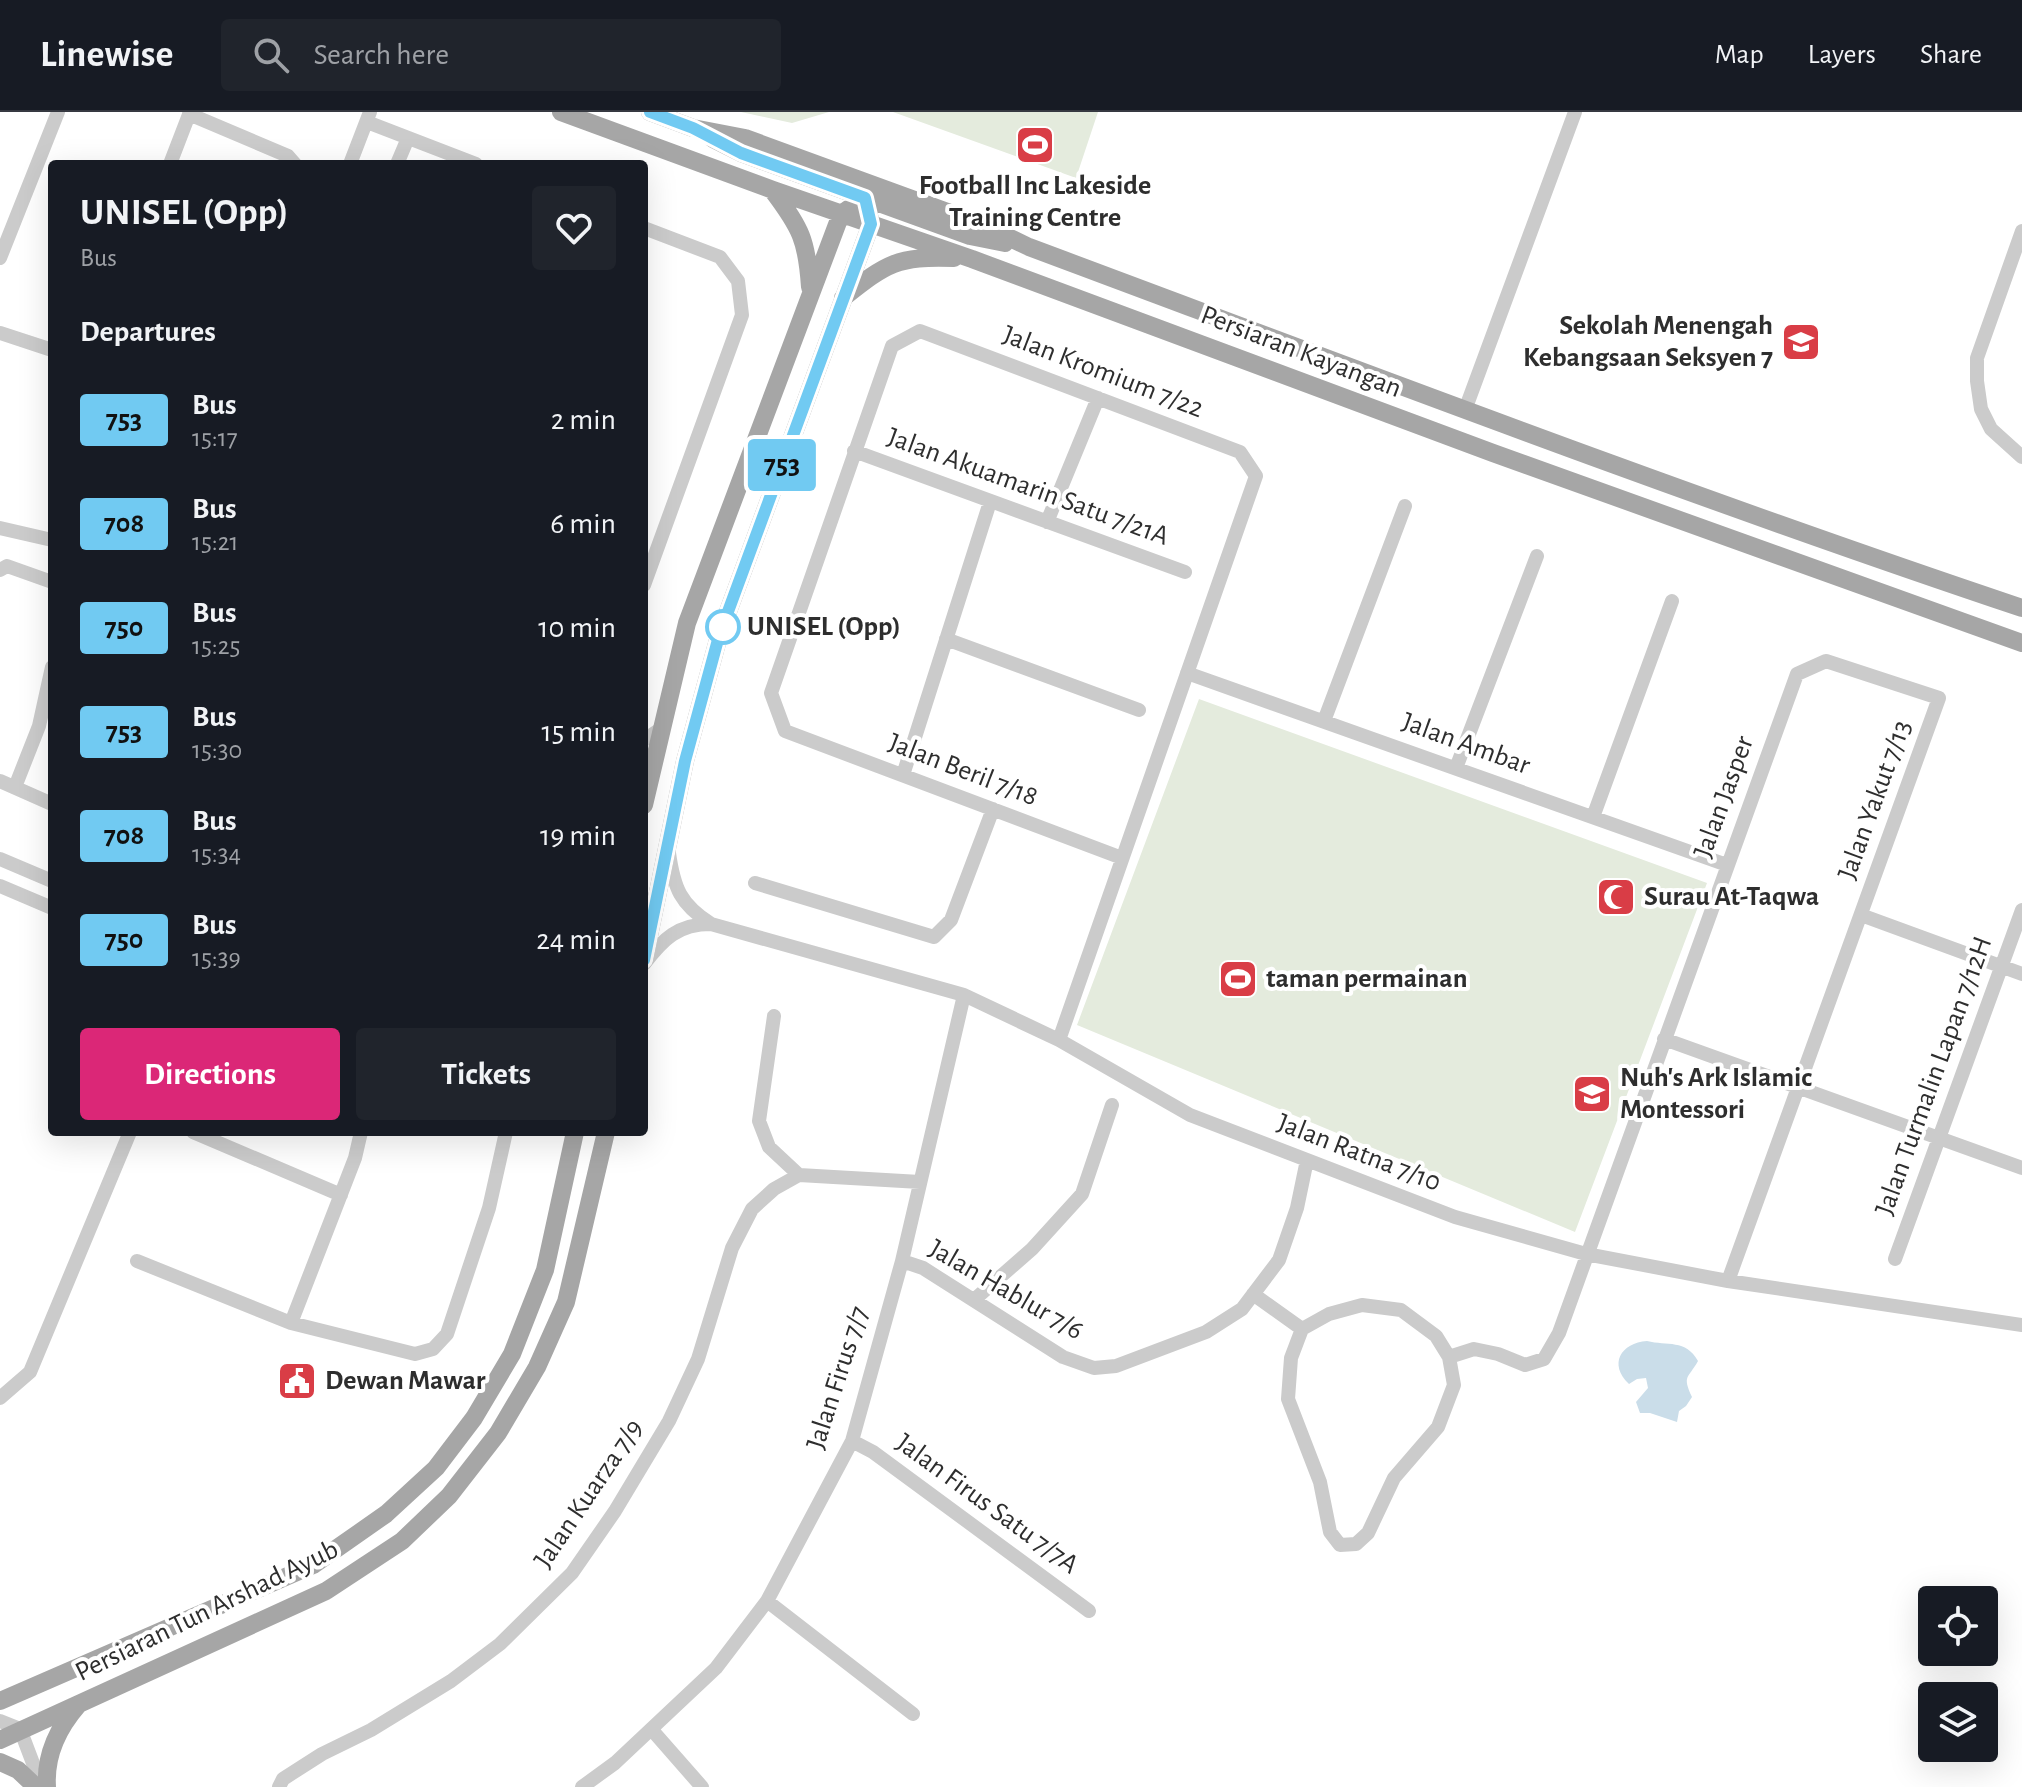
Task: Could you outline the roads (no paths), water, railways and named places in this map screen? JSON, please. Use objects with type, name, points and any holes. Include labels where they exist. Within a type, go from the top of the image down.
[{"type":"main road","name":"Persiaran Kayangan","points":[[561,112],[972,259],[1478,448],[2022,643]]},
{"type":"main road","name":"Persiaran Kayangan","points":[[650,112],[693,128],[745,138],[983,225],[1029,247],[1465,410],[2022,608]]},
{"type":"main road","points":[[693,128],[741,153],[970,236],[1029,247]]},
{"type":"main road","points":[[773,190],[796,221],[807,249],[810,294]]},
{"type":"main road","points":[[648,770],[662,728],[687,623],[810,294],[841,214],[865,198]]},
{"type":"main road","points":[[648,944],[685,761],[719,636],[871,224],[865,198]]},
{"type":"main road","points":[[841,300],[890,264],[930,257],[972,259]]},
{"type":"main road","name":"Persiaran Tun Arshad Ayub","points":[[0,1701],[313,1565],[386,1514],[436,1468],[474,1418],[512,1354],[545,1270],[574,1136]]},
{"type":"main road","name":"Persiaran Tun Arshad Ayub","points":[[0,1740],[326,1591],[402,1541],[449,1496],[498,1433],[537,1367],[566,1302],[605,1136]]},
{"type":"main road","points":[[0,1762],[42,1787],[55,1738],[62,1723],[80,1703]]},
{"type":"street","points":[[0,258],[58,112]]},
{"type":"street","points":[[1465,410],[1575,112]]},
{"type":"street","points":[[172,160],[190,113],[292,160]]},
{"type":"street","points":[[352,160],[368,117],[408,138],[466,160]]},
{"type":"street","points":[[399,160],[408,138]]},
{"type":"street","points":[[648,230],[720,257],[738,281],[742,315],[648,574]]},
{"type":"street","points":[[2022,231],[1977,358],[1981,409],[1991,429],[2022,457]]},
{"type":"street","name":"Jalan Kromium 7/22","points":[[854,451],[892,346],[920,331],[1240,452],[1256,476],[1187,673]]},
{"type":"street","points":[[0,333],[48,349]]},
{"type":"street","points":[[1047,522],[1098,398]]},
{"type":"street","name":"Jalan Akuamarin Satu 7/21A","points":[[854,451],[1185,572]]},
{"type":"street","name":"Jalan Beril 7/18","points":[[854,451],[771,693],[785,731],[1122,858]]},
{"type":"street","points":[[903,775],[990,502]]},
{"type":"street","points":[[1324,721],[1405,506]]},
{"type":"street","points":[[0,528],[48,539]]},
{"type":"street","points":[[1456,768],[1537,556]]},
{"type":"street","points":[[0,570],[7,566],[48,581]]},
{"type":"street","points":[[1593,817],[1672,601]]},
{"type":"street","points":[[946,639],[1139,710]]},
{"type":"street","name":"Jalan Yakut 7/13","points":[[1728,1281],[1939,698],[1826,661],[1797,674]]},
{"type":"street","points":[[1059,1040],[1187,673]]},
{"type":"street","name":"Jalan Ambar","points":[[1187,673],[1727,865]]},
{"type":"street","name":"Jalan Jasper","points":[[1449,1357],[1474,1349],[1498,1354],[1525,1365],[1544,1359],[1559,1333],[1797,674]]},
{"type":"street","points":[[15,787],[45,728],[48,702]]},
{"type":"street","points":[[648,737],[662,728]]},
{"type":"street","points":[[0,781],[48,802]]},
{"type":"street","points":[[755,883],[934,937],[951,920],[993,809]]},
{"type":"street","name":"Jalan Ratna 7/10","points":[[668,851],[675,887],[693,913],[711,924]]},
{"type":"street","points":[[0,859],[48,879]]},
{"type":"street","points":[[0,886],[48,906]]},
{"type":"street","name":"Jalan Turmalin Lapan 7/12H","points":[[1895,1259],[2022,910]]},
{"type":"street","points":[[1861,915],[2022,974]]},
{"type":"street","name":"Jalan Ratna 7/10","points":[[648,957],[675,931],[697,924],[711,924],[964,995],[1059,1040],[1190,1115],[1455,1217],[1586,1254],[1728,1281],[2019,1325]]},
{"type":"street","name":"Jalan Firus 7/7","points":[[582,1787],[615,1763],[716,1668],[767,1601],[852,1441],[902,1261],[964,995]]},
{"type":"street","points":[[774,1016],[759,1121],[769,1147],[799,1175],[920,1182]]},
{"type":"street","points":[[1664,1039],[2022,1168]]},
{"type":"street","points":[[975,1299],[1032,1249],[1082,1194],[1112,1105]]},
{"type":"street","points":[[2,1397],[30,1372],[128,1136]]},
{"type":"street","points":[[202,1136],[341,1195]]},
{"type":"street","points":[[291,1323],[355,1158],[360,1136]]},
{"type":"street","points":[[137,1261],[291,1323],[415,1354],[433,1349],[447,1334],[489,1208],[505,1136]]},
{"type":"street","name":"Jalan Hablur 7/6","points":[[902,1261],[923,1268],[975,1299],[1063,1357],[1094,1368],[1116,1366],[1206,1332],[1242,1309],[1279,1260],[1297,1208],[1307,1160]]},
{"type":"street","name":"Jalan Kuarza 7/9","points":[[279,1787],[283,1779],[322,1754],[371,1730],[451,1681],[500,1644],[572,1573],[615,1511],[669,1421],[698,1359],[732,1248],[752,1209],[774,1189],[799,1175]]},
{"type":"street","points":[[1253,1294],[1302,1329]]},
{"type":"street","points":[[1362,1305],[1401,1310],[1436,1336],[1449,1357],[1454,1385],[1438,1427],[1394,1478],[1368,1533],[1356,1544],[1340,1545],[1330,1532],[1320,1482],[1288,1399],[1291,1358],[1302,1329],[1329,1314],[1362,1305]]},
{"type":"street","points":[[2019,1325],[2022,1310]]},
{"type":"street","name":"Jalan Firus Satu 7/7A","points":[[852,1441],[873,1452],[1089,1611]]},
{"type":"street","points":[[767,1601],[913,1714]]},
{"type":"street","points":[[0,1721],[20,1729],[42,1787]]},
{"type":"street","points":[[652,1730],[702,1787]]},
{"type":"water","points":[[1647,1341],[1682,1346],[1698,1361],[1687,1381],[1692,1397],[1679,1411],[1677,1422],[1640,1413],[1636,1402],[1648,1388],[1646,1378],[1629,1384],[1619,1369],[1624,1350]]},
{"type":"place","name":"Football Inc Lakeside Training Centre","points":[[1035,145]]},
{"type":"place","name":"Sekolah Menengah Kebangsaan Seksyen 7","points":[[1801,342]]},
{"type":"place","name":"UNISEL (Opp)","points":[[723,627]]},
{"type":"place","name":"Surau At-Taqwa","points":[[1616,897]]},
{"type":"place","name":"taman permainan","points":[[1238,979]]},
{"type":"place","name":"Nuh's Ark Islamic Montessori","points":[[1592,1094]]},
{"type":"place","name":"Dewan Mawar","points":[[297,1381]]}]
